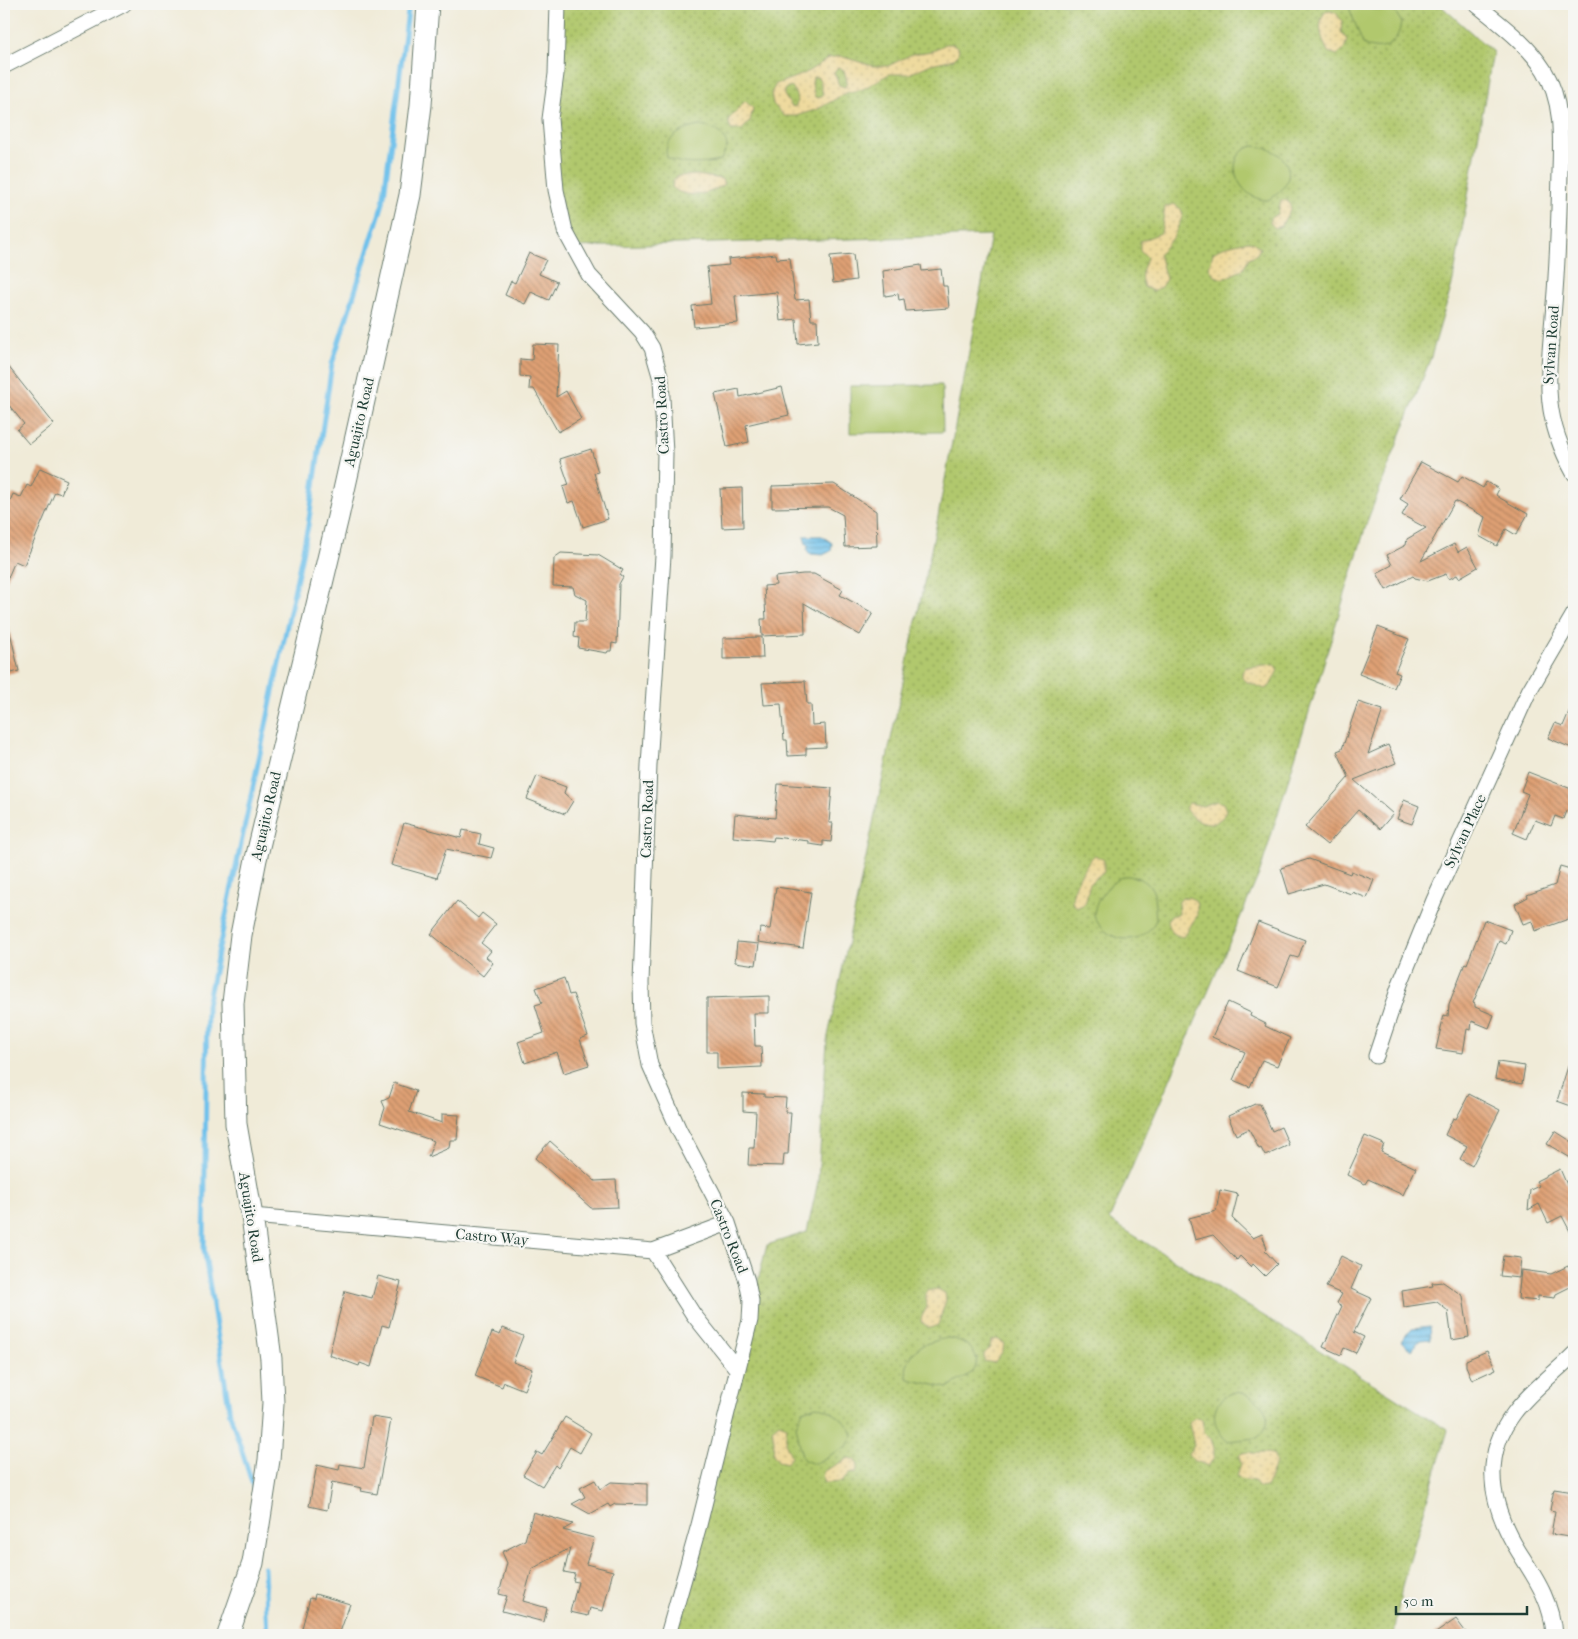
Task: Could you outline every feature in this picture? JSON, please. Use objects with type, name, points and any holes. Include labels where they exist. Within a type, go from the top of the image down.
[{"type":"street","points":[[4,66],[124,4]]},
{"type":"street","name":"Aguajito Road","points":[[228,1635],[253,1562],[269,1460],[273,1403],[271,1359],[252,1216],[236,1124],[233,1003],[242,935],[256,859],[338,517],[410,195],[421,105],[428,4]]},
{"type":"street","name":"Castro Road","points":[[558,4],[556,74],[550,119],[556,190],[565,231],[589,275],[642,332],[652,348],[661,379],[665,453],[663,556],[649,765],[641,983],[642,1023],[650,1065],[679,1130],[728,1223],[747,1281],[751,1301],[750,1320],[699,1525],[668,1635]]},
{"type":"street","name":"Sylvan Road","points":[[1476,4],[1527,48],[1539,63],[1554,95],[1561,120],[1559,228],[1548,367],[1548,400],[1554,427],[1564,455],[1574,473]]},
{"type":"street","name":"Sylvan Place","points":[[1376,1056],[1400,984],[1434,900],[1529,691],[1574,614]]},
{"type":"street","name":"Castro Way","points":[[252,1216],[653,1250],[728,1223]]},
{"type":"street","points":[[653,1250],[693,1314],[737,1369]]},
{"type":"street","points":[[1554,1635],[1549,1605],[1540,1584],[1518,1550],[1497,1508],[1493,1489],[1494,1461],[1500,1435],[1514,1412],[1574,1354]]},
{"type":"green space","points":[[558,4],[1439,4],[1493,52],[1453,281],[1431,357],[1368,519],[1260,872],[1109,1220],[1448,1430],[1402,1586],[1394,1635],[668,1635],[767,1245],[807,1232],[818,1181],[827,1041],[937,522],[991,235],[574,247],[556,190]]},
{"type":"green space","points":[[1350,4],[1363,4],[1373,9],[1395,12],[1401,21],[1400,29],[1394,41],[1384,48],[1370,47],[1363,44],[1350,10]]},
{"type":"green space","points":[[699,126],[713,129],[724,138],[727,147],[721,160],[693,164],[679,162],[667,157],[666,150],[675,136],[687,129]]},
{"type":"green space","points":[[1253,146],[1266,148],[1276,153],[1288,167],[1286,184],[1268,200],[1258,198],[1249,193],[1237,177],[1235,168],[1237,159],[1243,151]]},
{"type":"green space","points":[[942,385],[943,432],[850,433],[850,386]]},
{"type":"green space","points":[[1123,876],[1146,882],[1154,894],[1156,920],[1150,929],[1133,939],[1114,937],[1106,932],[1094,915],[1100,898],[1113,883]]},
{"type":"green space","points":[[947,1338],[960,1341],[974,1353],[976,1365],[973,1372],[947,1388],[908,1379],[907,1364],[919,1347]]},
{"type":"green space","points":[[1236,1392],[1252,1398],[1264,1409],[1267,1423],[1264,1431],[1257,1438],[1227,1441],[1217,1427],[1215,1413],[1217,1406],[1227,1395]]},
{"type":"green space","points":[[816,1406],[827,1410],[844,1421],[853,1436],[847,1446],[814,1464],[804,1460],[802,1457],[796,1425],[803,1411]]},
{"type":"sand","points":[[1331,11],[1336,13],[1342,21],[1341,32],[1347,40],[1344,49],[1337,55],[1328,52],[1320,27],[1325,12]]},
{"type":"sand","points":[[946,44],[953,44],[959,48],[958,55],[954,59],[931,64],[909,74],[889,74],[863,89],[846,93],[818,109],[796,116],[784,116],[773,104],[771,93],[776,84],[804,74],[829,58],[840,56],[873,66],[888,66],[912,54],[932,51]],"holes":[[[838,67],[844,70],[847,82],[845,87],[839,85],[834,72]],[[813,77],[817,77],[820,80],[823,95],[819,98],[815,97],[812,84]],[[788,87],[793,88],[798,101],[795,107],[791,106],[784,95],[784,90]]]},
{"type":"sand","points":[[745,101],[753,108],[750,121],[742,130],[731,130],[728,120]]},
{"type":"sand","points":[[697,175],[722,179],[724,184],[712,191],[690,195],[677,191],[672,187],[673,181],[677,176]]},
{"type":"sand","points":[[1281,200],[1288,201],[1291,208],[1281,226],[1275,228],[1270,223],[1270,218],[1278,214]]},
{"type":"sand","points":[[1174,204],[1181,209],[1183,215],[1173,238],[1159,254],[1166,279],[1161,287],[1153,291],[1144,287],[1142,282],[1142,272],[1147,257],[1140,250],[1140,241],[1161,233],[1165,207]]},
{"type":"sand","points":[[1248,241],[1253,242],[1260,248],[1257,254],[1249,258],[1242,270],[1223,279],[1215,276],[1209,268],[1213,253],[1223,247]]},
{"type":"sand","points":[[1274,664],[1278,670],[1270,686],[1265,689],[1242,678],[1242,672],[1246,667]]},
{"type":"sand","points":[[1217,801],[1223,803],[1226,810],[1223,817],[1215,823],[1206,823],[1198,820],[1190,815],[1185,808],[1189,803],[1203,806]]},
{"type":"sand","points":[[1095,855],[1104,860],[1104,871],[1090,883],[1085,904],[1078,907],[1073,904],[1073,893],[1083,870]]},
{"type":"sand","points":[[1188,897],[1195,900],[1197,904],[1197,916],[1183,937],[1172,932],[1167,920],[1171,916],[1179,914],[1178,903],[1182,898]]},
{"type":"sand","points":[[937,1289],[945,1293],[946,1300],[938,1325],[930,1328],[921,1322],[921,1318],[926,1309],[927,1291]]},
{"type":"sand","points":[[997,1339],[1004,1343],[1003,1351],[994,1363],[984,1361],[984,1354],[990,1348],[991,1341]]},
{"type":"sand","points":[[1195,1417],[1202,1419],[1204,1432],[1211,1439],[1214,1448],[1214,1458],[1208,1466],[1193,1460],[1188,1454],[1194,1445],[1189,1423]]},
{"type":"sand","points":[[779,1423],[787,1426],[785,1442],[791,1456],[787,1463],[778,1461],[773,1454],[774,1441],[772,1429]]},
{"type":"sand","points":[[1242,1453],[1274,1455],[1276,1464],[1266,1487],[1259,1488],[1254,1481],[1240,1479],[1237,1475],[1241,1464],[1239,1456]]},
{"type":"sand","points":[[849,1458],[855,1460],[858,1465],[856,1473],[849,1474],[842,1482],[824,1483],[822,1477],[824,1471]]},
{"type":"water","points":[[804,536],[822,536],[832,543],[831,551],[823,555],[809,554],[807,549],[809,546],[806,544]]},
{"type":"water","points":[[1430,1326],[1431,1339],[1420,1340],[1411,1350],[1401,1341],[1412,1328]]},
{"type":"building","points":[[529,253],[546,260],[539,274],[557,282],[549,300],[531,292],[525,304],[505,295],[511,281],[515,283]]},
{"type":"building","points":[[776,254],[777,259],[790,258],[795,300],[809,299],[811,320],[817,320],[818,342],[798,344],[796,319],[780,321],[777,292],[735,296],[738,323],[694,327],[692,306],[711,304],[707,267],[729,265],[728,259]]},
{"type":"building","points":[[853,254],[856,280],[833,283],[830,256]]},
{"type":"building","points":[[921,265],[922,271],[941,269],[943,286],[947,286],[949,308],[906,311],[904,299],[899,300],[898,294],[885,296],[883,271]]},
{"type":"building","points":[[533,344],[559,345],[556,397],[566,391],[581,419],[558,432],[534,389],[529,389],[530,377],[520,376],[520,359],[532,360]]},
{"type":"building","points":[[4,361],[54,424],[29,444],[17,430],[24,424],[4,399]]},
{"type":"building","points":[[782,387],[789,415],[746,425],[749,442],[727,447],[715,394],[739,389],[740,397]]},
{"type":"building","points":[[591,449],[598,472],[594,473],[608,519],[583,527],[574,501],[568,503],[563,487],[569,485],[560,459]]},
{"type":"building","points":[[1421,462],[1458,482],[1462,476],[1483,488],[1486,482],[1499,489],[1496,495],[1528,514],[1516,535],[1506,529],[1497,546],[1479,536],[1485,517],[1455,501],[1421,561],[1454,544],[1458,552],[1467,547],[1478,567],[1459,578],[1457,575],[1449,579],[1446,574],[1428,581],[1413,576],[1386,590],[1377,573],[1392,565],[1387,555],[1406,545],[1407,539],[1426,528],[1402,515],[1408,504],[1400,499]]},
{"type":"building","points":[[40,468],[67,480],[61,494],[55,492],[24,565],[15,561],[4,587],[4,540],[8,529],[4,527],[4,515],[13,494],[21,497],[27,485],[31,487]]},
{"type":"building","points":[[834,484],[876,511],[877,546],[845,547],[843,515],[828,507],[772,508],[772,486]]},
{"type":"building","points":[[742,488],[743,527],[722,528],[720,489]]},
{"type":"building","points":[[561,553],[598,555],[623,570],[620,575],[623,577],[619,584],[617,644],[612,643],[611,651],[607,653],[578,648],[579,638],[574,637],[575,622],[585,622],[587,600],[575,594],[573,587],[553,586],[554,558]]},
{"type":"building","points":[[814,574],[843,590],[840,595],[873,613],[860,635],[804,603],[805,634],[762,636],[761,619],[766,619],[764,586],[776,585],[775,577]]},
{"type":"building","points":[[1378,627],[1409,639],[1395,672],[1400,674],[1394,688],[1359,674]]},
{"type":"building","points":[[9,628],[19,671],[4,675],[4,629]]},
{"type":"building","points":[[762,637],[763,658],[723,659],[723,638]]},
{"type":"building","points":[[805,681],[807,704],[811,704],[812,725],[825,724],[826,747],[806,748],[806,755],[788,756],[787,740],[784,740],[781,704],[764,705],[762,683]]},
{"type":"building","points":[[1574,700],[1574,749],[1548,738],[1555,723],[1563,726]]},
{"type":"building","points":[[1358,702],[1383,710],[1368,754],[1388,745],[1396,763],[1354,780],[1393,814],[1380,829],[1358,810],[1327,845],[1305,827],[1349,777],[1337,751],[1342,749]]},
{"type":"building","points":[[1528,772],[1574,790],[1574,814],[1566,811],[1563,819],[1555,816],[1551,826],[1535,820],[1527,839],[1513,833],[1528,794],[1521,791]]},
{"type":"building","points":[[537,776],[566,787],[564,793],[573,801],[565,814],[527,799]]},
{"type":"building","points":[[778,784],[832,788],[829,823],[833,823],[831,842],[823,841],[823,846],[809,844],[809,841],[774,837],[773,841],[733,837],[735,814],[775,818]]},
{"type":"building","points":[[1404,800],[1419,806],[1412,824],[1397,819]]},
{"type":"building","points":[[404,823],[461,838],[463,830],[481,834],[479,844],[494,848],[491,858],[446,849],[437,878],[391,865]]},
{"type":"building","points":[[1309,859],[1350,874],[1351,871],[1374,880],[1367,898],[1324,884],[1289,894],[1281,868]]},
{"type":"building","points":[[1560,866],[1574,870],[1574,917],[1535,931],[1532,921],[1523,924],[1515,904],[1528,897],[1527,895],[1555,885]]},
{"type":"building","points":[[776,887],[811,892],[803,948],[758,942],[760,928],[770,929]]},
{"type":"building","points":[[457,901],[478,918],[482,913],[496,924],[481,943],[491,951],[486,957],[493,963],[483,976],[431,934]]},
{"type":"building","points":[[1484,920],[1511,930],[1506,944],[1499,941],[1473,1003],[1475,1007],[1494,1015],[1489,1028],[1472,1021],[1471,1030],[1467,1029],[1463,1053],[1436,1049],[1444,1015],[1448,1016],[1449,1004]]},
{"type":"building","points":[[1258,922],[1305,940],[1298,958],[1291,956],[1278,987],[1238,971]]},
{"type":"building","points":[[737,942],[759,944],[756,965],[735,962]]},
{"type":"building","points":[[564,978],[569,995],[573,994],[588,1036],[580,1039],[589,1065],[564,1073],[557,1052],[525,1063],[518,1042],[544,1033],[535,1005],[542,1003],[536,988]]},
{"type":"building","points":[[769,996],[769,1013],[754,1013],[755,1046],[761,1046],[762,1067],[717,1069],[717,1052],[707,1052],[707,998]]},
{"type":"building","points":[[1228,1002],[1251,1013],[1250,1016],[1266,1024],[1265,1026],[1290,1038],[1277,1066],[1262,1060],[1250,1087],[1233,1080],[1245,1052],[1212,1037]]},
{"type":"building","points":[[1571,1057],[1574,1057],[1574,1107],[1557,1101]]},
{"type":"building","points":[[1498,1062],[1525,1066],[1522,1084],[1495,1079]]},
{"type":"building","points":[[394,1083],[416,1091],[409,1112],[442,1123],[442,1114],[459,1115],[457,1140],[450,1140],[449,1148],[428,1157],[434,1141],[380,1123],[385,1108],[382,1101],[389,1098]]},
{"type":"building","points":[[743,1093],[764,1094],[764,1097],[786,1098],[785,1112],[791,1112],[788,1154],[784,1154],[783,1166],[748,1165],[749,1148],[754,1148],[756,1112],[743,1111]]},
{"type":"building","points":[[1469,1094],[1500,1110],[1472,1166],[1460,1159],[1467,1146],[1445,1135],[1453,1118],[1456,1119]]},
{"type":"building","points":[[1255,1104],[1260,1104],[1272,1131],[1281,1127],[1289,1145],[1265,1156],[1261,1148],[1259,1149],[1249,1129],[1236,1135],[1228,1116]]},
{"type":"building","points":[[1555,1131],[1574,1143],[1574,1160],[1547,1144]]},
{"type":"building","points":[[1365,1136],[1384,1144],[1381,1152],[1416,1168],[1403,1195],[1368,1179],[1365,1184],[1347,1175]]},
{"type":"building","points":[[550,1141],[595,1181],[616,1180],[618,1207],[591,1208],[535,1158]]},
{"type":"building","points":[[1560,1169],[1574,1201],[1574,1239],[1562,1216],[1548,1223],[1539,1204],[1528,1210],[1530,1190],[1539,1186],[1536,1181]]},
{"type":"building","points":[[1220,1190],[1238,1194],[1232,1218],[1253,1238],[1262,1234],[1267,1249],[1265,1251],[1277,1264],[1265,1276],[1253,1264],[1251,1267],[1240,1256],[1237,1260],[1213,1235],[1195,1240],[1189,1218],[1216,1211]]},
{"type":"building","points":[[1341,1256],[1361,1266],[1351,1289],[1371,1298],[1354,1332],[1364,1337],[1356,1353],[1344,1348],[1341,1355],[1323,1347],[1342,1306],[1337,1303],[1342,1294],[1326,1287]]},
{"type":"building","points":[[1503,1256],[1521,1258],[1519,1278],[1500,1276]]},
{"type":"building","points":[[1568,1266],[1574,1278],[1574,1285],[1556,1294],[1555,1298],[1538,1296],[1538,1301],[1518,1299],[1521,1270],[1551,1274]]},
{"type":"building","points":[[378,1276],[401,1282],[389,1327],[382,1325],[371,1367],[360,1363],[359,1366],[329,1355],[345,1291],[372,1298]]},
{"type":"building","points":[[1443,1282],[1463,1296],[1469,1337],[1452,1340],[1448,1311],[1437,1302],[1404,1307],[1402,1291],[1433,1286],[1432,1283]]},
{"type":"building","points":[[503,1328],[523,1336],[513,1362],[532,1369],[524,1390],[504,1382],[502,1387],[475,1376],[492,1332],[500,1335]]},
{"type":"building","points":[[1487,1351],[1496,1369],[1472,1380],[1466,1366],[1466,1360]]},
{"type":"building","points":[[372,1417],[391,1420],[377,1494],[361,1491],[362,1488],[332,1482],[327,1510],[309,1506],[317,1465],[339,1470],[340,1464],[364,1468]]},
{"type":"building","points":[[565,1417],[591,1433],[580,1453],[570,1447],[558,1468],[555,1465],[542,1486],[523,1475],[537,1452],[542,1455]]},
{"type":"building","points":[[595,1480],[600,1489],[611,1482],[647,1484],[647,1505],[615,1504],[610,1507],[608,1504],[590,1514],[572,1504],[585,1497],[580,1488]]},
{"type":"building","points":[[1554,1489],[1574,1492],[1574,1538],[1551,1534],[1555,1511],[1550,1510]]},
{"type":"building","points":[[533,1512],[573,1524],[563,1530],[594,1538],[586,1564],[613,1571],[603,1611],[590,1608],[588,1616],[570,1612],[578,1582],[573,1581],[575,1574],[564,1572],[570,1548],[532,1569],[523,1601],[547,1608],[544,1622],[502,1611],[507,1596],[499,1594],[507,1563],[502,1552],[525,1540]]},
{"type":"building","points":[[315,1594],[350,1604],[339,1635],[303,1635],[305,1629],[302,1628],[310,1598],[314,1599]]},
{"type":"building","points":[[1456,1619],[1468,1635],[1433,1635]]},
{"type":"waterway","points":[[256,1495],[230,1414],[204,1249],[207,1005],[308,526],[332,364],[383,203],[409,4]]},
{"type":"waterway","points":[[264,1568],[267,1635]]}]
